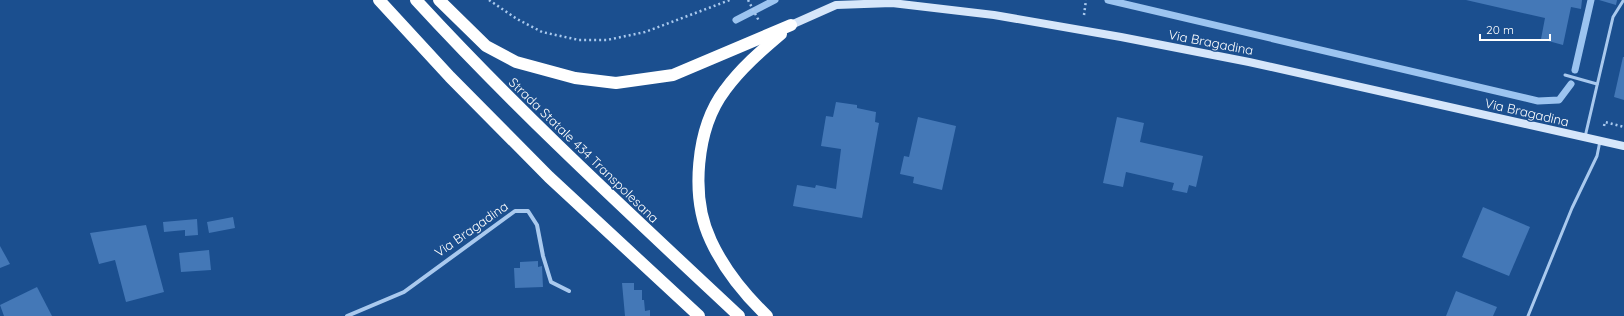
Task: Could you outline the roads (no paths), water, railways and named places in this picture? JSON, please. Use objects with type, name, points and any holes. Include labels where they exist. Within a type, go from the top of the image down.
[{"type":"highway","points":[[379,0],[450,77],[549,177],[699,316]]},
{"type":"highway","name":"Strada Statale 434 Transpolesana","points":[[416,0],[469,58],[564,153],[739,316]]},
{"type":"highway","points":[[439,0],[486,46],[516,62],[575,78],[616,83],[673,75],[792,26]]},
{"type":"highway","points":[[767,316],[732,278],[710,241],[704,223],[700,203],[698,174],[702,144],[710,116],[724,90],[753,58],[792,26]]},
{"type":"main road","name":"Via Bragadina","points":[[792,26],[836,5],[892,3],[994,15],[1121,37],[1249,62],[1624,146]]},
{"type":"street","name":"Via Bragadina","points":[[347,316],[404,292],[515,211],[528,211],[537,225],[543,256],[551,282],[569,291]]},
{"type":"lane","points":[[1585,137],[1613,17],[1623,1]]},
{"type":"lane","points":[[1565,75],[1597,84]]},
{"type":"lane","points":[[1528,316],[1572,208],[1597,156],[1600,140]]},
{"type":"waterway","points":[[736,20],[775,0]]},
{"type":"waterway","points":[[1108,0],[1538,101],[1559,100],[1571,84]]},
{"type":"waterway","points":[[1575,70],[1591,0]]}]
